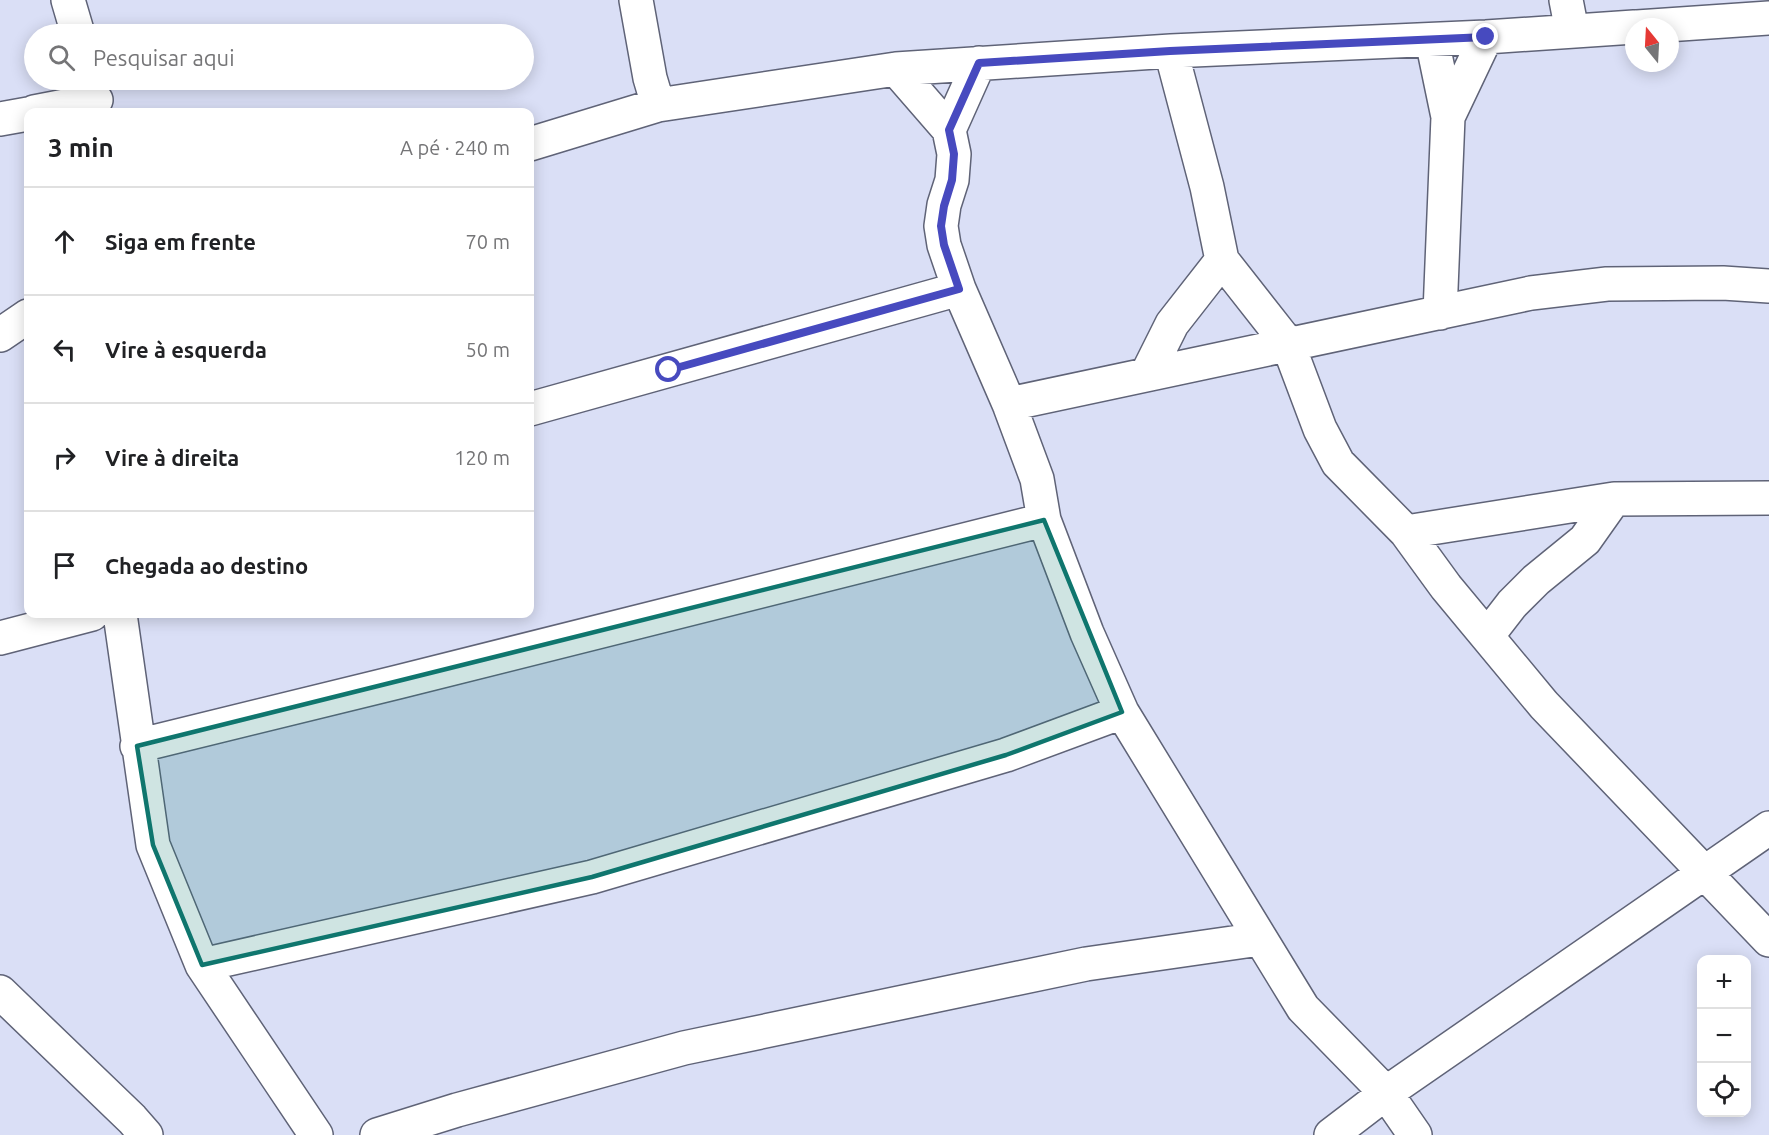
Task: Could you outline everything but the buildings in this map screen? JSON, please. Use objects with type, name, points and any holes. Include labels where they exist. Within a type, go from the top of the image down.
[{"type":"street","points":[[68,0],[75,24]]},
{"type":"street","points":[[636,0],[650,78],[658,105]]},
{"type":"street","points":[[534,143],[658,105],[896,69],[1170,51],[1486,37],[1569,16],[1625,25]]},
{"type":"street","points":[[1679,24],[1769,18]]},
{"type":"street","points":[[1448,117],[1486,37]]},
{"type":"street","points":[[1432,40],[1448,117],[1440,313]]},
{"type":"street","points":[[1170,51],[1208,187],[1222,260],[1288,344],[1320,429],[1338,463],[1406,532],[1446,586],[1544,705],[1769,940]]},
{"type":"street","points":[[949,130],[979,63]]},
{"type":"street","points":[[896,69],[949,130],[954,154],[952,180],[941,226],[944,245],[959,289],[1009,404],[1037,479],[1044,520],[1087,633],[1122,712],[1303,1008],[1386,1093],[1415,1135]]},
{"type":"street","points":[[50,108],[96,97]]},
{"type":"street","points":[[0,119],[24,115]]},
{"type":"street","points":[[1146,374],[1172,324],[1222,260]]},
{"type":"street","points":[[1009,404],[1531,293],[1607,284],[1723,283],[1769,286]]},
{"type":"street","points":[[534,408],[959,289]]},
{"type":"street","points":[[0,335],[24,319]]},
{"type":"street","points":[[1406,532],[1614,499],[1769,498]]},
{"type":"street","points":[[1488,635],[1512,604],[1536,580],[1586,540],[1614,499]]},
{"type":"street","points":[[137,746],[1044,520]]},
{"type":"street","points":[[0,638],[77,618]]},
{"type":"street","points":[[121,618],[137,746],[153,845],[202,965],[316,1135]]},
{"type":"street","points":[[202,965],[592,877],[1006,755],[1122,712]]},
{"type":"street","points":[[1331,1135],[1386,1093],[1769,828]]},
{"type":"street","points":[[378,1135],[457,1110],[684,1048],[1086,964],[1260,939]]},
{"type":"street","points":[[0,992],[146,1135]]},
{"type":"highlighted area","points":[[1044,520],[1122,712],[1006,755],[592,877],[202,965],[153,845],[137,746]]},
{"type":"route","points":[[669,370],[959,289],[944,245],[941,226],[952,180],[954,154],[949,130],[979,63],[1170,51],[1486,37]]}]
